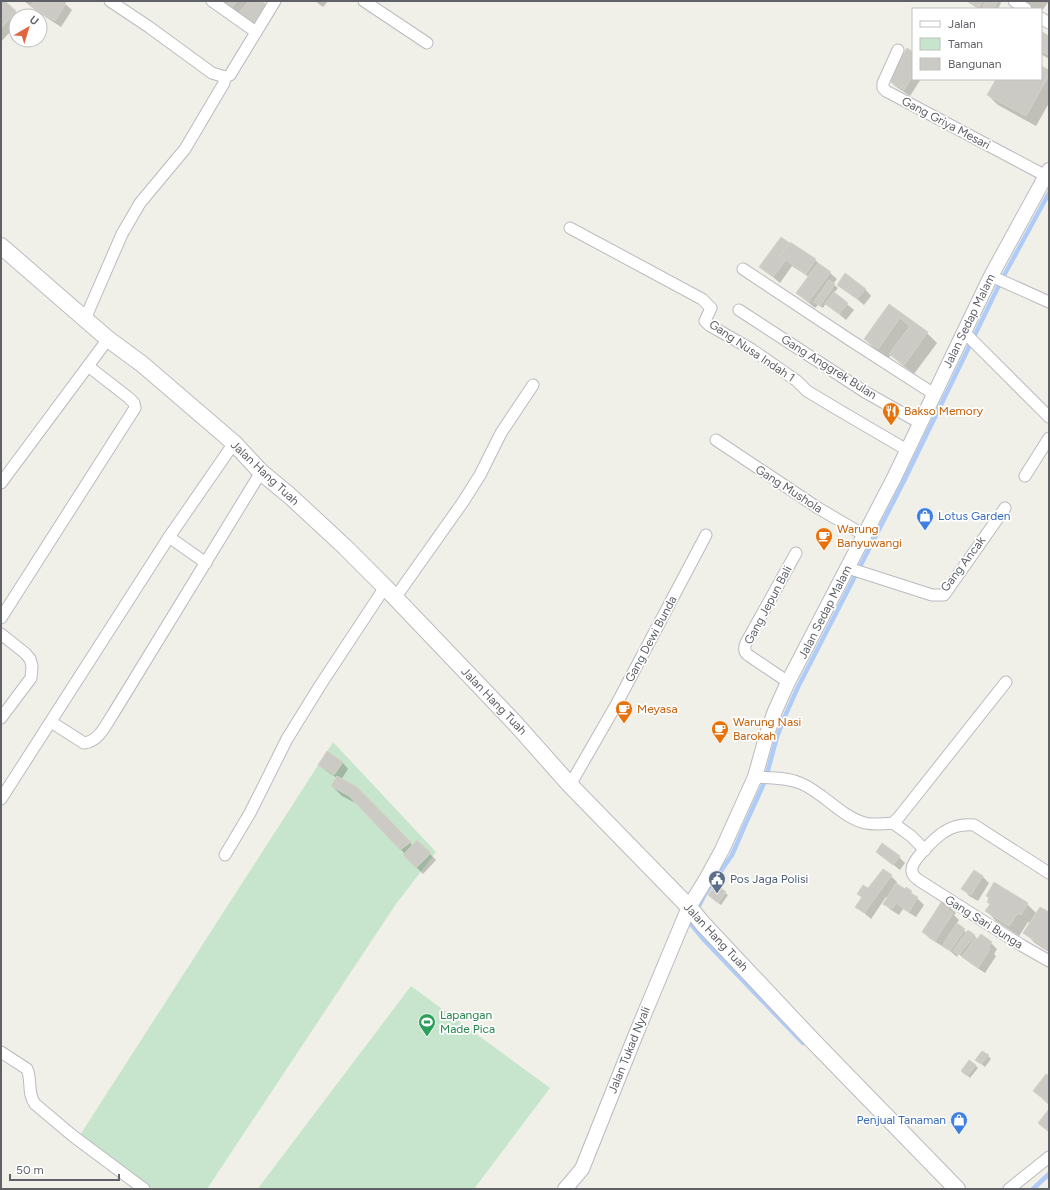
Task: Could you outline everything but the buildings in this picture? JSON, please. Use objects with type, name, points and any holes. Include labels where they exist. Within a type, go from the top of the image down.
[{"type":"main road","name":"Jalan Hang Tuah","points":[[1,246],[108,339],[142,364],[234,443],[261,472],[290,496],[390,592],[518,726],[570,785],[672,892],[689,907],[703,924],[813,1041],[957,1189]]},
{"type":"street","points":[[110,1],[149,26],[212,73],[225,77],[230,75],[275,1]]},
{"type":"street","points":[[212,1],[256,32]]},
{"type":"street","points":[[364,1],[427,43]]},
{"type":"street","points":[[1014,1],[1024,8]]},
{"type":"street","name":"Gang Griya Mesari","points":[[898,50],[883,83],[886,91],[1047,173]]},
{"type":"street","points":[[85,319],[122,234],[140,203],[185,149],[224,83],[225,77]]},
{"type":"street","name":"Jalan Sedap Malam","points":[[689,907],[705,881],[761,777],[767,734],[788,682],[855,570],[864,535],[934,394],[967,334],[1047,173]]},
{"type":"street","name":"Gang Nusa Indah 1","points":[[570,228],[702,299],[711,308],[705,321],[709,325],[751,349],[797,381],[807,391],[907,450]]},
{"type":"street","points":[[743,269],[934,394]]},
{"type":"street","points":[[994,277],[1049,302]]},
{"type":"street","name":"Gang Anggrek Bulan","points":[[739,310],[865,392],[920,423]]},
{"type":"street","points":[[967,334],[1049,417]]},
{"type":"street","points":[[1,483],[108,339]]},
{"type":"street","points":[[1,618],[135,408],[134,403],[129,398],[88,366]]},
{"type":"street","points":[[225,855],[250,813],[287,739],[321,684],[390,592],[463,502],[480,475],[501,433],[533,385]]},
{"type":"street","points":[[1025,476],[1049,438]]},
{"type":"street","name":"Gang Mushola","points":[[716,440],[818,508],[864,535]]},
{"type":"street","points":[[1,799],[169,537],[234,443]]},
{"type":"street","points":[[51,722],[84,743],[96,739],[113,714],[261,472]]},
{"type":"street","name":"Gang Ancak","points":[[855,570],[932,595],[944,595],[1005,508]]},
{"type":"street","name":"Gang Dewi Bunda","points":[[570,785],[616,705],[706,535]]},
{"type":"street","points":[[169,537],[206,563]]},
{"type":"street","name":"Gang Jepun Bali","points":[[788,682],[745,653],[744,648],[796,553]]},
{"type":"street","points":[[1,634],[25,653],[30,659],[32,666],[31,678],[1,718]]},
{"type":"street","points":[[893,823],[1006,682]]},
{"type":"street","points":[[761,777],[790,780],[800,783],[811,788],[854,819],[864,823],[893,823],[911,836],[925,850],[945,831],[963,824],[974,825],[1049,873]]},
{"type":"street","name":"Gang Sari Bunga","points":[[925,850],[914,862],[911,869],[913,875],[920,882],[1049,961]]},
{"type":"street","name":"Jalan Tukad Nyali","points":[[565,1189],[582,1169],[638,1027],[689,907]]},
{"type":"street","points":[[1,1052],[27,1069],[29,1074],[31,1097],[35,1104],[73,1136],[144,1189]]},
{"type":"street","points":[[1009,1189],[1049,1157]]},
{"type":"green space","points":[[333,742],[436,852],[396,904],[207,1189],[153,1189],[80,1135]]},
{"type":"green space","name":"Lapangan Made Pica","points":[[411,986],[550,1088],[474,1189],[261,1189],[259,1187]]},
{"type":"waterway","points":[[697,910],[705,894],[732,855],[765,781],[777,737],[798,687],[903,483],[1001,281],[1049,193]]},
{"type":"waterway","points":[[690,923],[705,941],[803,1043]]},
{"type":"waterway","points":[[1033,1189],[1049,1174]]},
{"type":"place","name":"Bakso Memory","points":[[891,426]]},
{"type":"place","name":"Lotus Garden","points":[[925,531]]},
{"type":"place","name":"Warung Banyuwangi","points":[[824,551]]},
{"type":"place","name":"Meyasa","points":[[624,724]]},
{"type":"place","name":"Warung Nasi Barokah","points":[[720,744]]},
{"type":"place","name":"Pos Jaga Polisi","points":[[717,894]]},
{"type":"place","name":"Lapangan Made Pica","points":[[427,1037]]},
{"type":"place","name":"Penjual Tanaman","points":[[959,1135]]}]
